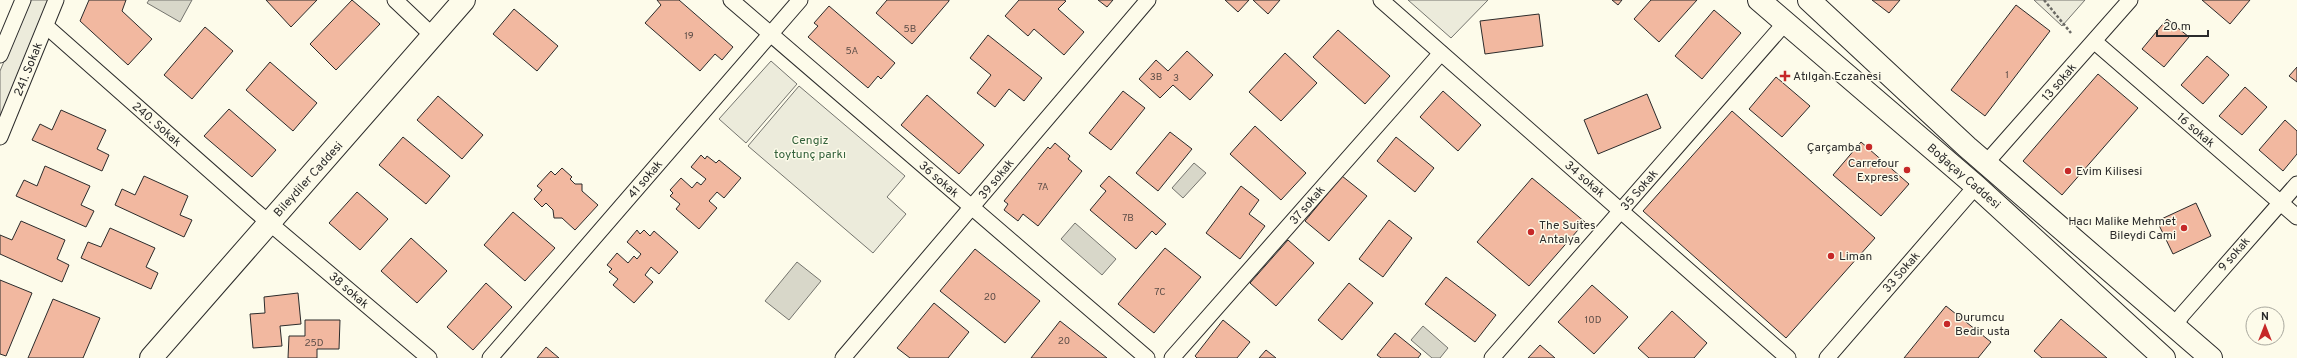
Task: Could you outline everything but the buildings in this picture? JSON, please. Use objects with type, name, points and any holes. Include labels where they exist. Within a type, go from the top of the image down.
[{"type":"main road","name":"Bileydiler Caddesi","points":[[151,358],[464,0]]},
{"type":"main road","name":"Boğaçay Caddesi","points":[[1759,0],[1976,186],[2164,358]]},
{"type":"main road","name":"Boğaçay Caddesi","points":[[1809,0],[1986,163],[2210,358]]},
{"type":"street","points":[[0,55],[23,0]]},
{"type":"street","name":"241. Sokak","points":[[0,137],[56,0]]},
{"type":"street","points":[[395,0],[433,36]]},
{"type":"street","name":"36 sokak","points":[[731,0],[1148,358]]},
{"type":"street","name":"41 sokak","points":[[490,358],[800,0]]},
{"type":"street","name":"39 sokak","points":[[844,358],[1148,0]]},
{"type":"street","name":"34 sokak","points":[[1381,0],[1788,358]]},
{"type":"street","name":"13 sokak","points":[[1986,163],[2095,42],[2130,0]]},
{"type":"street","name":"35 Sokak","points":[[1492,358],[1785,22]]},
{"type":"street","name":"240. Sokak","points":[[46,26],[269,222]]},
{"type":"street","name":"16 sokak","points":[[2095,42],[2297,217]]},
{"type":"street","name":"37 sokak","points":[[1172,358],[1441,53]]},
{"type":"street","name":"9 sokak","points":[[2174,327],[2182,315],[2297,184]]},
{"type":"street","name":"33 Sokak","points":[[1827,358],[1976,186]]},
{"type":"street","name":"38 sokak","points":[[269,222],[429,358]]},
{"type":"path","points":[[2044,0],[2070,33]]},
{"type":"green space","points":[[30,0],[51,0],[0,122],[0,71]]},
{"type":"green space","points":[[1408,0],[1488,0],[1451,38]]},
{"type":"green space","points":[[2034,0],[2085,0],[2062,26]]},
{"type":"green space","points":[[771,61],[797,84],[746,143],[719,119]]},
{"type":"green space","name":"Cengiz toytunç parkı","points":[[799,86],[905,176],[887,197],[906,214],[873,253],[748,146]]},
{"type":"shaded area","points":[[149,0],[192,0],[180,22],[147,3]]},
{"type":"shaded area","points":[[1194,163],[1206,173],[1183,198],[1172,188]]},
{"type":"shaded area","points":[[1075,223],[1116,259],[1102,275],[1061,239]]},
{"type":"shaded area","points":[[797,262],[821,281],[789,320],[765,301]]},
{"type":"shaded area","points":[[1423,326],[1448,348],[1440,358],[1432,358],[1411,340]]},
{"type":"place","name":"Atılgan Eczanesi","points":[[1785,76]]},
{"type":"place","name":"Çarçamba","points":[[1869,147]]},
{"type":"place","name":"Carrefour Express","points":[[1907,170]]},
{"type":"place","name":"Evim Kilisesi","points":[[2068,171]]},
{"type":"place","name":"Hacı Malike Mehmet Bileydi Cami","points":[[2184,228]]},
{"type":"place","name":"The Suites Antalya","points":[[1531,232]]},
{"type":"place","name":"Liman","points":[[1831,256]]},
{"type":"place","name":"Durumcu Bedir usta","points":[[1947,324]]}]
